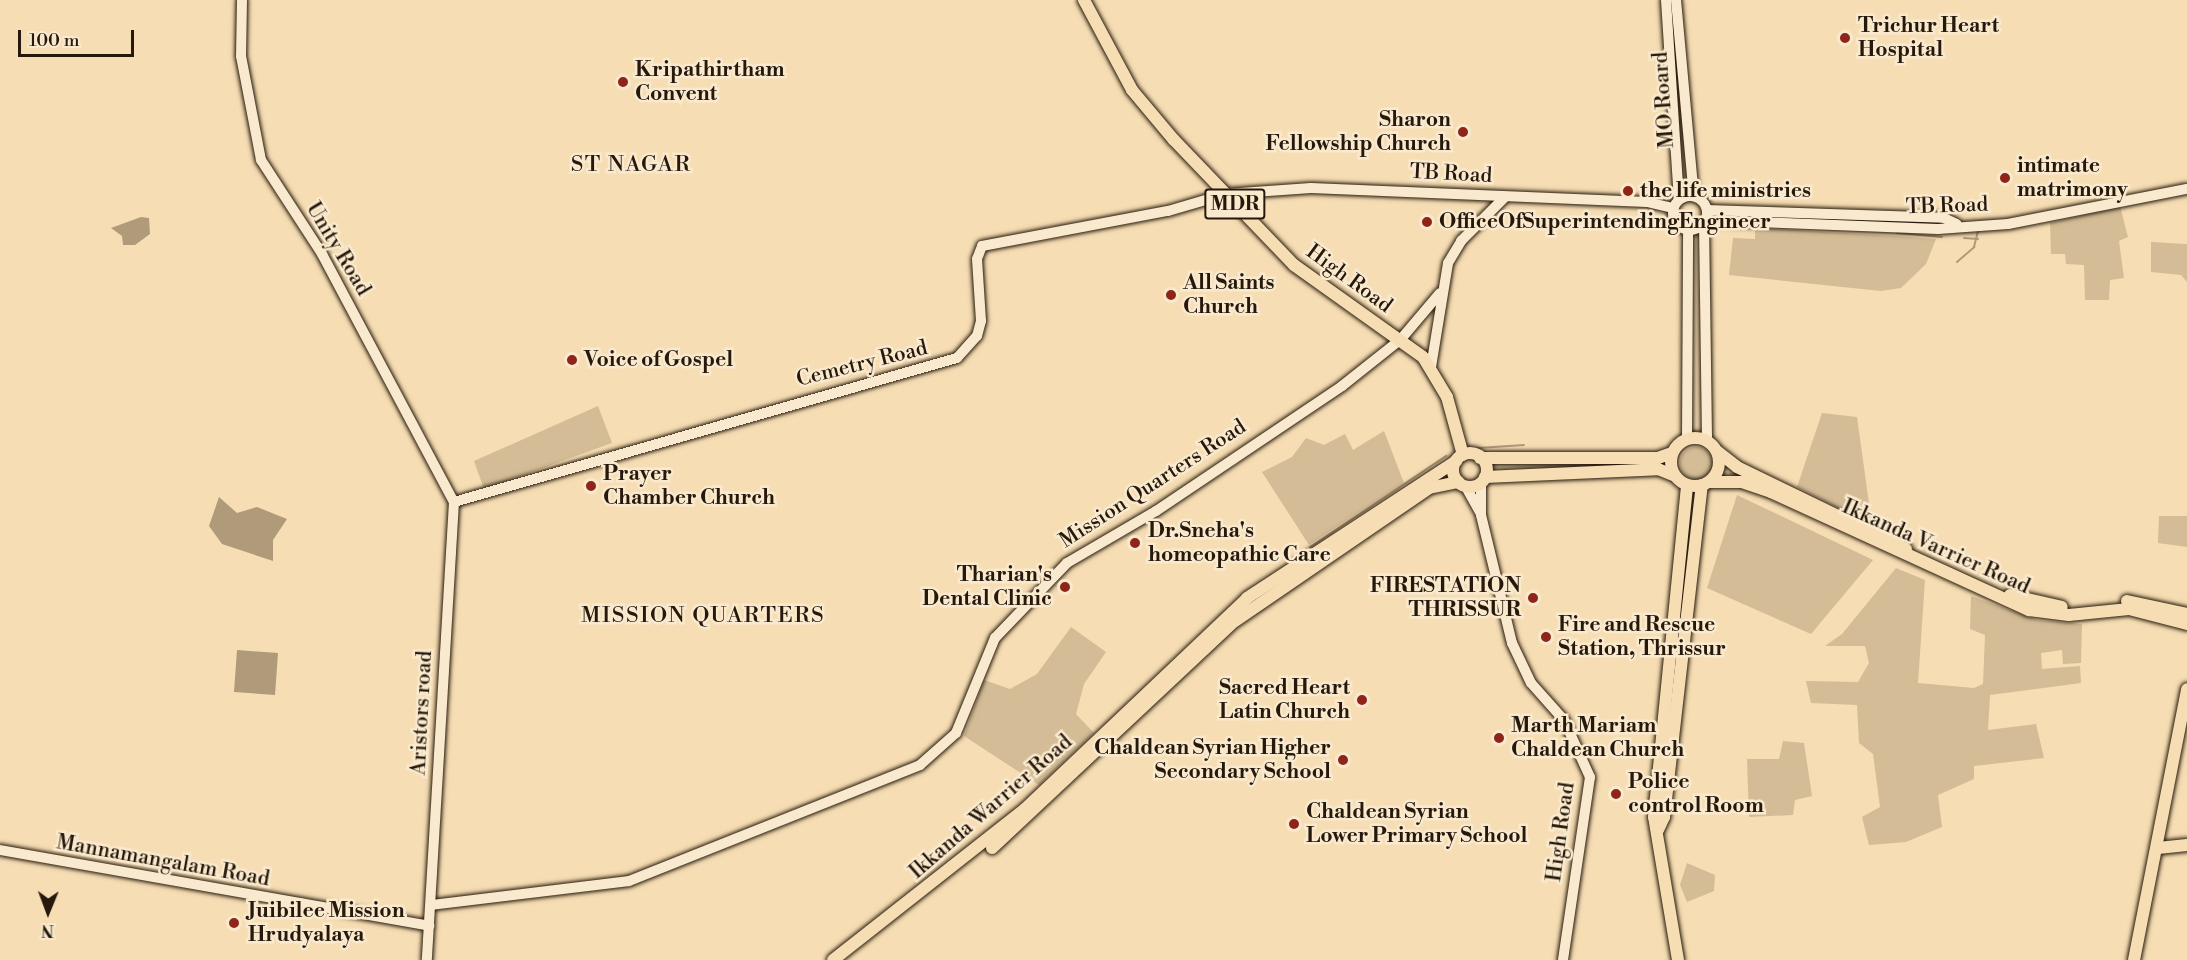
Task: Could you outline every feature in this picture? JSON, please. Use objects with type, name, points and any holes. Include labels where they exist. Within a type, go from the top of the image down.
[{"type":"main road","name":"High Road","points":[[1084,0],[1132,90],[1226,194],[1294,265],[1401,339],[1431,367],[1447,397],[1462,484]]},
{"type":"main road","points":[[1459,458],[1658,458],[1672,453],[1687,439],[1707,441],[1718,452],[1719,469],[1706,484],[1666,807],[1658,830]]},
{"type":"main road","name":"Ikkanda Varrier Road","points":[[1718,452],[1737,467],[1921,557],[2032,602],[2069,608],[2129,601],[2187,614]]},
{"type":"main road","points":[[1672,453],[1675,476]]},
{"type":"main road","name":"Ikkanda Warrier Road","points":[[833,960],[1025,809],[1247,598],[1459,458]]},
{"type":"main road","points":[[1480,458],[1483,480],[1658,469],[1675,476],[1687,485],[1706,484]]},
{"type":"main road","name":"Ikkanda Warrier Road","points":[[849,960],[1017,828],[1235,621],[1429,488],[1483,480]]},
{"type":"main road","name":"Ikkanda Varrier Road","points":[[1706,484],[1742,482],[1771,492],[2029,610],[2069,615],[2129,609],[2187,624]]},
{"type":"main road","points":[[1678,960],[1658,830],[1653,817],[1687,485]]},
{"type":"main road","points":[[2134,960],[2158,848],[2187,689]]},
{"type":"main road","points":[[2158,848],[2187,844]]},
{"type":"street","name":"Unity Road","points":[[242,0],[241,56],[261,160],[322,254],[454,502]]},
{"type":"street","points":[[1666,0],[1676,224],[1688,230]]},
{"type":"street","name":"MO Roard","points":[[1676,0],[1694,196]]},
{"type":"street","name":"TB Road","points":[[1226,194],[1321,188],[1676,204],[1694,196]]},
{"type":"street","name":"TB Road","points":[[1706,218],[1944,218],[1957,224],[2008,224],[2187,189]]},
{"type":"street","name":"Cemetry Road","points":[[454,502],[765,409],[927,371],[957,358],[977,336],[977,259],[982,246],[1168,211],[1226,194]]},
{"type":"street","points":[[1694,196],[1706,218],[1707,441]]},
{"type":"street","points":[[1431,367],[1440,294],[1461,241],[1505,197]]},
{"type":"street","points":[[1688,230],[1706,218]]},
{"type":"street","points":[[1687,439],[1688,230]]},
{"type":"street","name":"Mission Quarters Road","points":[[431,905],[628,881],[773,819],[888,780],[934,755],[956,733],[995,638],[1067,562],[1168,503],[1401,339],[1440,294]]},
{"type":"street","name":"High Road","points":[[1483,480],[1481,515],[1506,627],[1531,683],[1564,720],[1583,755],[1590,777],[1563,960]]},
{"type":"street","points":[[1462,484],[1481,515]]},
{"type":"street","name":"Aristors road","points":[[429,926],[454,502]]},
{"type":"street","name":"Mannamangalam Road","points":[[0,850],[429,926]]},
{"type":"street","points":[[427,960],[429,926]]},
{"type":"shaded area","points":[[2120,206],[2128,237],[2119,241],[2124,278],[2110,280],[2109,300],[2085,300],[2084,265],[2066,264],[2065,254],[2051,254],[2050,223]]},
{"type":"shaded area","points":[[141,217],[149,218],[150,234],[135,245],[123,245],[122,236],[111,228]]},
{"type":"shaded area","points":[[1755,228],[1936,239],[1926,264],[1901,288],[1881,291],[1729,275],[1733,238],[1755,239]]},
{"type":"shaded area","points":[[2151,242],[2187,244],[2187,282],[2181,275],[2151,272]]},
{"type":"shaded area","points":[[598,406],[612,443],[484,489],[474,461]]},
{"type":"shaded area","points":[[1822,413],[1857,417],[1872,525],[1797,487]]},
{"type":"shaded area","points":[[1384,431],[1404,483],[1309,545],[1262,472],[1292,457],[1306,438],[1324,445],[1345,434],[1353,450]]},
{"type":"shaded area","points":[[1696,447],[1707,452],[1712,463],[1707,474],[1696,479],[1685,474],[1680,463],[1685,452]]},
{"type":"shaded area","points":[[1737,495],[1873,560],[1811,634],[1707,588]]},
{"type":"shaded area","points":[[219,497],[237,513],[257,507],[287,519],[273,540],[273,561],[222,544],[209,526]]},
{"type":"shaded area","points":[[2159,516],[2187,516],[2187,547],[2158,543]]},
{"type":"shaded area","points":[[1896,568],[1925,580],[1918,683],[1974,688],[1983,684],[1985,635],[1970,629],[1971,596],[2037,620],[2082,624],[2081,663],[2063,664],[2062,650],[2041,653],[2042,669],[2080,666],[2081,683],[1990,695],[1988,730],[2036,724],[2044,758],[1974,766],[1974,779],[1938,795],[1942,827],[1906,842],[1869,845],[1862,817],[1880,807],[1873,754],[1859,743],[1857,705],[1811,703],[1806,681],[1858,682],[1869,663],[1865,646],[1825,646],[1842,634]]},
{"type":"shaded area","points":[[1071,627],[1106,652],[1084,684],[1076,714],[1094,733],[1039,785],[964,736],[984,680],[1010,689],[1037,674]]},
{"type":"shaded area","points":[[237,650],[278,653],[275,695],[234,692]]},
{"type":"shaded area","points":[[1783,741],[1804,743],[1812,796],[1795,800],[1793,815],[1749,817],[1747,759],[1779,759]]},
{"type":"shaded area","points":[[1687,863],[1715,875],[1714,891],[1687,902],[1680,885]]},
{"type":"waterway","points":[[1957,262],[1974,247],[1978,231]]},
{"type":"waterway","points":[[1897,233],[1942,237]]},
{"type":"waterway","points":[[1964,238],[1978,239]]},
{"type":"waterway","points":[[1478,448],[1524,445]]},
{"type":"waterway","points":[[1310,547],[1446,456]]},
{"type":"place","name":"Trichur Heart Hospital","points":[[1845,38]]},
{"type":"place","name":"Kripathirtham Convent","points":[[623,82]]},
{"type":"place","name":"Sharon Fellowship Church","points":[[1463,132]]},
{"type":"place","name":"intimate matrimony","points":[[2005,178]]},
{"type":"place","name":"the life ministries","points":[[1628,191]]},
{"type":"place","name":"OfficeOfSuperintendingEngineer","points":[[1427,222]]},
{"type":"place","name":"All Saints Church","points":[[1171,295]]},
{"type":"place","name":"Voice of Gospel","points":[[572,360]]},
{"type":"place","name":"Prayer Chamber Church","points":[[591,486]]},
{"type":"place","name":"Dr.Sneha's homeopathic Care","points":[[1135,543]]},
{"type":"place","name":"Tharian's Dental Clinic","points":[[1065,587]]},
{"type":"place","name":"FIRESTATION THRISSUR","points":[[1533,598]]},
{"type":"place","name":"Fire and Rescue Station, Thrissur","points":[[1546,637]]},
{"type":"place","name":"Sacred Heart Latin Church","points":[[1362,700]]},
{"type":"place","name":"Marth Mariam Chaldean Church","points":[[1499,738]]},
{"type":"place","name":"Chaldean Syrian Higher Secondary School","points":[[1343,760]]},
{"type":"place","name":"Police control Room","points":[[1616,794]]},
{"type":"place","name":"Chaldean Syrian Lower Primary School","points":[[1294,824]]},
{"type":"place","name":"Juibilee Mission Hrudyalaya","points":[[234,923]]},
{"type":"district","name":"ST NAGAR","points":[[631,165]]},
{"type":"district","name":"MISSION QUARTERS","points":[[703,616]]}]
